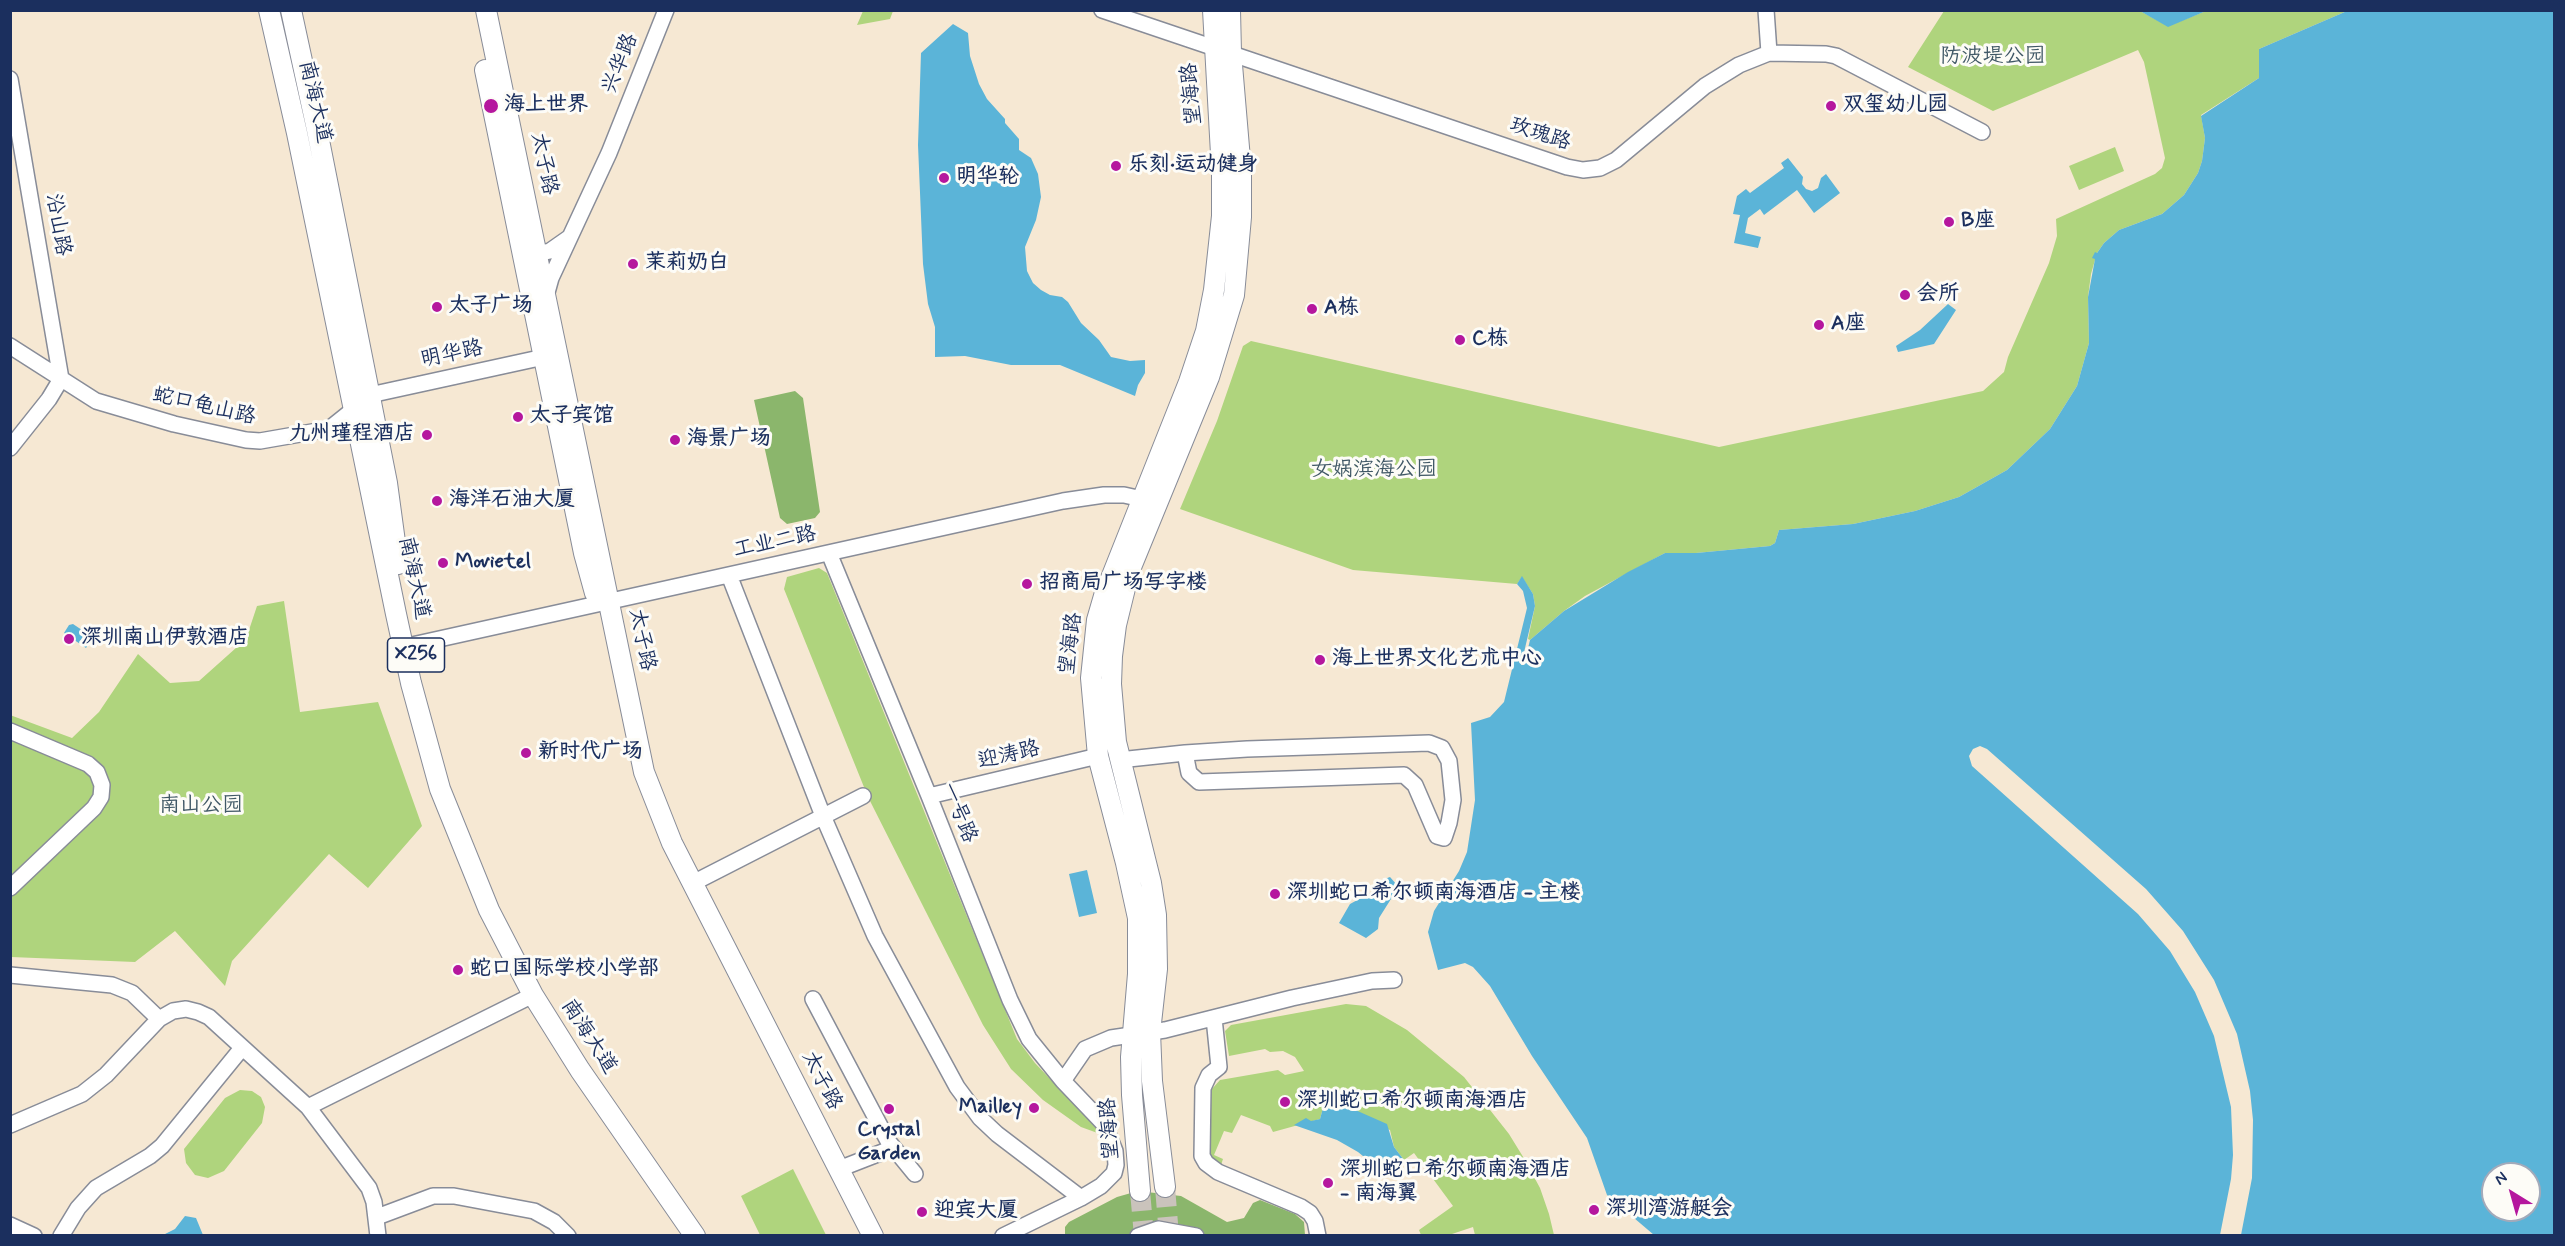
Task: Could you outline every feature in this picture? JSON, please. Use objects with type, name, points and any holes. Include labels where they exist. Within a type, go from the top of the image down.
[{"type":"main road","name":"南海大道","points":[[269,10],[297,133],[353,411],[408,645],[426,738],[455,829],[489,910],[533,995],[580,1070],[695,1236]]},
{"type":"main road","name":"南海大道","points":[[291,10],[317,129],[387,483],[408,645],[450,785],[478,858],[518,947],[548,1000],[709,1236]]},
{"type":"main road","name":"太子路","points":[[473,10],[584,553],[603,603],[644,772],[660,816],[693,883],[873,1236]]},
{"type":"main road","name":"太子路","points":[[486,10],[546,296],[603,603],[628,754],[640,798],[649,821],[858,1236]]},
{"type":"main road","name":"望海路","points":[[1213,10],[1222,50]]},
{"type":"main road","name":"望海路","points":[[1165,1187],[1152,1081],[1141,1034],[1138,918],[1098,756],[1091,678],[1097,620],[1113,569],[1209,377],[1214,334],[1214,290],[1222,216],[1222,50],[1230,10]]},
{"type":"main road","name":"望海路","points":[[1140,1191],[1132,1095],[1141,1034],[1157,969],[1156,915],[1151,883],[1119,759],[1111,684],[1116,624],[1149,501]]},
{"type":"street","name":"兴华路","points":[[546,296],[551,278],[574,233],[609,153],[666,10]]},
{"type":"street","name":"玫瑰路","points":[[1102,10],[1567,167],[1583,170],[1608,165],[1705,86],[1739,65],[1769,53]]},
{"type":"street","points":[[1766,10],[1769,53],[1826,54],[1843,58],[1982,132]]},
{"type":"street","name":"沿山路","points":[[10,79],[61,379]]},
{"type":"street","name":"兴华路","points":[[536,249],[541,253],[550,251],[574,233]]},
{"type":"street","name":"蛇口龟山路","points":[[10,346],[96,401],[174,424],[246,440],[276,440],[329,429],[369,397]]},
{"type":"street","name":"明华路","points":[[369,397],[388,390],[544,357]]},
{"type":"street","points":[[10,448],[49,399],[61,379]]},
{"type":"street","name":"工业二路","points":[[408,645],[1084,497],[1124,495],[1149,501]]},
{"type":"street","name":"一号路","points":[[828,553],[1020,1022],[1039,1053],[1104,1124],[1115,1151],[1116,1165],[1110,1179],[1081,1198],[1003,1236]]},
{"type":"street","points":[[729,575],[823,816],[875,936],[968,1103],[997,1134],[1081,1198]]},
{"type":"street","points":[[10,731],[88,764],[97,772],[102,785],[101,797],[94,808],[10,888]]},
{"type":"street","points":[[1119,759],[1185,753],[1436,745],[1442,748],[1449,760],[1453,800],[1449,823],[1444,838],[1437,836],[1414,785],[1404,775],[1199,782],[1189,773],[1185,753]]},
{"type":"street","name":"迎涛路","points":[[929,796],[1098,756]]},
{"type":"street","points":[[693,883],[863,796]]},
{"type":"street","points":[[10,975],[112,985],[132,993],[159,1019]]},
{"type":"street","points":[[1063,1081],[1085,1049],[1102,1040],[1141,1034],[1372,981],[1394,980]]},
{"type":"street","points":[[308,1107],[533,995]]},
{"type":"street","points":[[813,999],[893,1148],[915,1174]]},
{"type":"street","points":[[10,1125],[82,1094],[106,1075],[159,1019],[173,1011],[186,1009],[198,1012],[209,1017],[308,1107],[363,1177],[374,1202],[378,1236]]},
{"type":"street","points":[[1214,1018],[1219,1067],[1209,1075],[1203,1088],[1202,1156],[1211,1168],[1218,1172],[1310,1213],[1315,1221],[1318,1236]]},
{"type":"street","points":[[61,1236],[78,1208],[96,1188],[150,1156],[162,1146],[242,1048]]},
{"type":"street","points":[[839,1169],[893,1148]]},
{"type":"street","points":[[377,1217],[433,1196],[454,1196],[534,1211],[554,1222],[568,1236]]},
{"type":"street","points":[[10,1225],[34,1236]]},
{"type":"street","points":[[1138,1236],[1158,1229],[1196,1236]]},
{"type":"green space","points":[[863,10],[893,11],[890,19],[857,25]]},
{"type":"green space","name":"女娲滨海公园","points":[[1944,11],[2140,11],[2168,26],[2206,11],[2347,11],[2259,49],[2259,78],[2201,115],[2205,138],[2202,161],[2198,173],[2184,195],[2162,214],[2119,230],[2104,243],[2097,253],[2091,274],[2088,297],[2089,343],[2077,386],[2050,429],[2007,470],[1959,497],[1915,511],[1853,524],[1779,530],[1775,543],[1770,546],[1696,553],[1665,553],[1585,596],[1530,640],[1528,639],[1535,606],[1533,594],[1522,577],[1517,584],[1353,570],[1180,509],[1217,421],[1243,346],[1251,341],[1719,447],[1983,391],[2004,372],[2008,357],[2049,263],[2057,236],[2056,219],[2155,174],[2162,168],[2165,158],[2144,62],[2138,50],[1993,111],[1908,67]]},
{"type":"green space","points":[[2115,147],[2124,171],[2079,190],[2069,166]]},
{"type":"green space","points":[[795,391],[803,398],[820,512],[815,518],[787,524],[780,518],[754,400]]},
{"type":"green space","points":[[819,568],[827,573],[1017,1039],[1035,1063],[1103,1135],[1081,1127],[1043,1100],[1011,1069],[983,1025],[868,797],[784,589],[787,577]]},
{"type":"green space","name":"南山公园","points":[[284,601],[300,712],[378,702],[422,826],[368,888],[329,854],[232,961],[225,986],[175,931],[135,962],[11,957],[10,715],[72,738],[99,712],[138,654],[170,683],[199,681],[246,639],[257,606]]},
{"type":"green space","points":[[1346,1004],[1366,1006],[1407,1030],[1464,1077],[1509,1134],[1525,1160],[1540,1188],[1554,1235],[1475,1235],[1473,1227],[1449,1235],[1421,1235],[1419,1230],[1453,1206],[1414,1153],[1404,1160],[1394,1147],[1390,1130],[1323,1108],[1320,1119],[1273,1132],[1270,1126],[1241,1115],[1232,1133],[1224,1131],[1214,1155],[1223,1159],[1221,1165],[1210,1157],[1206,1144],[1211,1090],[1220,1080],[1278,1070],[1285,1075],[1304,1071],[1295,1057],[1283,1051],[1270,1052],[1265,1049],[1229,1056],[1225,1031],[1231,1025]]},
{"type":"green space","points":[[240,1090],[252,1091],[261,1097],[265,1107],[262,1123],[224,1171],[208,1178],[195,1175],[186,1163],[184,1149],[225,1098]]},
{"type":"green space","points":[[793,1169],[826,1235],[760,1235],[741,1196]]},
{"type":"green space","points":[[1138,1191],[1181,1196],[1227,1222],[1244,1218],[1253,1203],[1260,1200],[1295,1214],[1304,1222],[1305,1235],[1065,1236],[1065,1227],[1069,1222],[1117,1197]]},
{"type":"water","points":[[2140,11],[2206,11],[2168,27]]},
{"type":"water","points":[[2347,11],[2554,11],[2554,1235],[2241,1235],[2252,1178],[2253,1120],[2250,1091],[2237,1034],[2214,980],[2183,931],[2146,889],[1987,749],[1980,746],[1973,749],[1969,756],[1972,766],[2138,914],[2170,951],[2195,992],[2214,1036],[2231,1107],[2233,1155],[2231,1179],[2220,1235],[1654,1235],[1607,1195],[1587,1138],[1532,1056],[1490,986],[1473,967],[1465,963],[1438,970],[1428,932],[1434,911],[1459,871],[1467,852],[1475,800],[1471,723],[1490,717],[1504,702],[1527,608],[1523,591],[1517,584],[1522,576],[1533,594],[1535,606],[1521,665],[1524,665],[1530,640],[1564,611],[1628,572],[1665,553],[1696,553],[1770,546],[1775,543],[1779,530],[1853,524],[1915,511],[1959,497],[2007,470],[2050,429],[2077,386],[2089,343],[2088,297],[2095,259],[2092,258],[2095,252],[2097,253],[2104,243],[2119,230],[2162,214],[2184,195],[2198,173],[2202,161],[2205,138],[2201,116],[2259,78],[2259,49]]},
{"type":"water","points":[[953,24],[968,33],[970,56],[979,84],[987,99],[1019,139],[1019,150],[1031,158],[1038,174],[1041,197],[1036,220],[1025,247],[1027,271],[1033,283],[1041,290],[1050,295],[1062,297],[1068,302],[1081,323],[1099,340],[1111,357],[1130,361],[1145,360],[1145,373],[1135,396],[1060,365],[1011,365],[965,356],[935,357],[935,327],[928,304],[923,264],[918,145],[921,53]]},
{"type":"water","points":[[1788,158],[1803,177],[1802,184],[1806,189],[1812,191],[1818,188],[1821,178],[1826,174],[1840,193],[1814,213],[1797,190],[1764,215],[1760,209],[1748,218],[1745,233],[1761,237],[1758,248],[1734,243],[1740,215],[1733,214],[1737,196],[1746,189],[1750,193],[1784,168],[1781,163]]},
{"type":"water","points":[[1948,304],[1956,310],[1934,344],[1898,352],[1896,346],[1920,330]]},
{"type":"water","points":[[73,624],[91,636],[86,648],[64,633],[69,625]]},
{"type":"water","points":[[1087,870],[1097,913],[1079,917],[1069,874]]},
{"type":"water","points":[[1390,877],[1397,885],[1396,891],[1379,918],[1378,929],[1366,938],[1339,923],[1350,904],[1374,891],[1379,881]]},
{"type":"water","points":[[1335,1101],[1387,1124],[1394,1147],[1404,1160],[1385,1174],[1358,1152],[1337,1140],[1294,1125],[1306,1118],[1311,1121],[1320,1119],[1323,1108]]},
{"type":"water","points":[[185,1216],[196,1218],[203,1235],[163,1235],[175,1229]]},
{"type":"tunnel","points":[[1165,1187],[1169,1236]]},
{"type":"tunnel","points":[[1140,1191],[1144,1236]]},
{"type":"place","name":"海上世界","points":[[491,106]]},
{"type":"place","name":"双玺幼儿园","points":[[1831,106]]},
{"type":"place","name":"乐刻·运动健身","points":[[1116,166]]},
{"type":"place","name":"明华轮","points":[[944,178]]},
{"type":"place","name":"B座","points":[[1949,222]]},
{"type":"place","name":"茉莉奶白","points":[[633,264]]},
{"type":"place","name":"会所","points":[[1905,295]]},
{"type":"place","name":"太子广场","points":[[437,307]]},
{"type":"place","name":"A栋","points":[[1312,309]]},
{"type":"place","name":"A座","points":[[1819,325]]},
{"type":"place","name":"C栋","points":[[1460,340]]},
{"type":"place","name":"太子宾馆","points":[[518,417]]},
{"type":"place","name":"九州瑾程酒店","points":[[427,435]]},
{"type":"place","name":"海景广场","points":[[675,440]]},
{"type":"place","name":"海洋石油大厦","points":[[437,501]]},
{"type":"place","name":"Movietel","points":[[443,563]]},
{"type":"place","name":"招商局广场写字楼","points":[[1027,584]]},
{"type":"place","name":"深圳南山伊敦酒店","points":[[69,639]]},
{"type":"place","name":"海上世界文化艺术中心","points":[[1320,660]]},
{"type":"place","name":"新时代广场","points":[[526,753]]},
{"type":"place","name":"深圳蛇口希尔顿南海酒店 - 主楼","points":[[1275,894]]},
{"type":"place","name":"蛇口国际学校小学部","points":[[458,970]]},
{"type":"place","name":"深圳蛇口希尔顿南海酒店","points":[[1285,1102]]},
{"type":"place","name":"Mailley","points":[[1034,1108]]},
{"type":"place","name":"Crystal Garden","points":[[889,1109]]},
{"type":"place","name":"深圳蛇口希尔顿南海酒店 - 南海翼","points":[[1328,1183]]},
{"type":"place","name":"深圳湾游艇会","points":[[1594,1210]]},
{"type":"place","name":"迎宾大厦","points":[[922,1212]]},
{"type":"park label","name":"防波堤公园","points":[[1993,58]]}]
